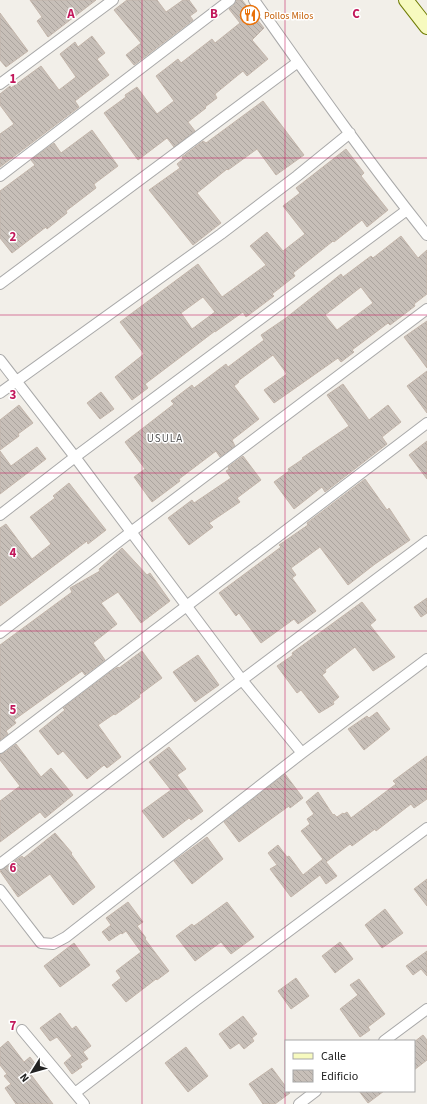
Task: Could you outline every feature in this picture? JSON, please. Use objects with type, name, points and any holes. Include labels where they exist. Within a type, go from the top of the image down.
[{"type":"street","points":[[0,84],[113,0]]},
{"type":"street","points":[[0,176],[230,0]]},
{"type":"street","points":[[254,0],[350,133],[427,235]]},
{"type":"street","points":[[406,0],[427,27]]},
{"type":"street","points":[[0,284],[298,62]]},
{"type":"street","points":[[0,393],[220,234],[297,176],[350,133]]},
{"type":"street","points":[[0,515],[75,457],[407,210]]},
{"type":"street","points":[[0,633],[427,308]]},
{"type":"street","points":[[0,360],[75,457],[242,680],[302,754]]},
{"type":"street","points":[[0,748],[427,423]]},
{"type":"street","points":[[0,864],[427,541]]},
{"type":"street","points":[[0,890],[41,943],[53,944],[66,937],[302,754],[427,660]]},
{"type":"street","points":[[76,1093],[195,1001],[427,828]]},
{"type":"street","points":[[385,1040],[427,1009]]},
{"type":"street","points":[[22,1030],[84,1104]]},
{"type":"street","points":[[299,1104],[315,1092]]},
{"type":"building","points":[[30,0],[96,0],[48,37],[37,21],[42,17]]},
{"type":"building","points":[[127,0],[157,0],[166,12],[183,0],[189,0],[197,11],[190,16],[193,20],[134,65],[126,55],[141,43],[114,10]]},
{"type":"building","points":[[236,0],[242,0],[264,28],[252,40],[268,59],[247,76],[243,71],[215,94],[217,98],[188,122],[195,131],[174,147],[167,138],[138,160],[104,113],[137,87],[157,114],[174,101],[156,76],[178,59],[181,63],[212,39],[215,43],[240,23],[229,9],[234,5]]},
{"type":"building","points":[[0,13],[28,51],[6,67],[0,60]]},
{"type":"building","points":[[92,36],[105,53],[97,59],[109,75],[75,101],[79,107],[0,167],[0,134],[14,124],[0,105],[0,94],[10,86],[11,88],[41,66],[59,90],[76,77],[60,54],[75,42],[78,47]]},
{"type":"building","points":[[263,101],[304,155],[276,175],[257,149],[228,170],[227,169],[197,193],[221,223],[193,245],[149,190],[180,168],[177,164],[183,159],[182,157],[203,141],[206,143]]},
{"type":"building","points":[[92,130],[118,166],[94,184],[96,188],[66,211],[67,213],[12,253],[0,238],[0,191],[35,165],[31,160],[54,143],[61,153]]},
{"type":"building","points":[[346,149],[364,173],[361,176],[388,210],[367,227],[362,220],[334,242],[333,241],[293,273],[295,276],[272,294],[274,296],[246,317],[243,312],[215,331],[145,384],[148,388],[132,400],[115,377],[144,354],[120,322],[198,264],[222,297],[266,265],[250,246],[267,232],[283,251],[305,234],[283,206],[300,193],[296,188]],"holes":[[[203,297],[215,312],[192,329],[181,313]]]},
{"type":"building","points":[[401,236],[418,258],[427,250],[427,294],[414,304],[415,306],[390,325],[388,323],[352,350],[354,352],[341,362],[338,358],[274,403],[264,390],[287,374],[273,355],[238,381],[239,382],[234,386],[259,419],[232,440],[235,446],[220,457],[216,451],[152,502],[134,477],[145,469],[125,442],[174,404],[171,401],[192,385],[194,388],[226,364],[228,367],[264,340],[261,335],[286,318],[341,274],[343,277],[371,256],[373,258]],"holes":[[[361,287],[373,303],[337,330],[325,315]]]},
{"type":"building","points":[[427,321],[427,368],[404,337]]},
{"type":"building","points":[[427,371],[427,413],[407,386]]},
{"type":"building","points":[[343,384],[369,420],[388,405],[401,422],[382,437],[387,444],[325,492],[322,487],[294,509],[274,482],[289,471],[288,469],[303,459],[302,458],[349,426],[327,395]]},
{"type":"building","points":[[101,392],[114,409],[100,419],[87,403]]},
{"type":"building","points":[[19,405],[33,423],[0,450],[0,420]]},
{"type":"building","points":[[427,441],[427,479],[409,455]]},
{"type":"building","points":[[37,447],[46,459],[0,494],[0,451],[11,466]]},
{"type":"building","points":[[243,456],[261,480],[237,498],[240,502],[209,523],[213,527],[189,545],[168,518],[192,500],[194,503],[231,478],[226,471],[229,469],[228,467]]},
{"type":"building","points":[[365,479],[387,510],[389,508],[410,540],[348,585],[320,547],[291,568],[296,575],[292,578],[316,611],[298,624],[294,619],[261,643],[239,613],[236,616],[219,593],[281,547],[279,545],[308,525],[307,523]]},
{"type":"building","points":[[69,483],[106,530],[88,544],[87,541],[0,606],[0,528],[6,524],[32,559],[51,544],[30,517],[55,498],[53,496]]},
{"type":"building","points":[[122,548],[147,575],[150,573],[170,601],[141,623],[118,592],[101,603],[117,624],[93,643],[105,660],[85,675],[82,671],[14,720],[16,723],[6,731],[8,734],[0,740],[0,645],[72,592],[70,588],[100,571],[99,569]]},
{"type":"building","points":[[427,598],[427,613],[421,617],[414,607]]},
{"type":"building","points":[[362,602],[376,620],[370,625],[395,657],[373,671],[355,647],[325,670],[326,672],[322,675],[339,697],[333,702],[334,704],[319,713],[301,690],[297,693],[277,666],[293,655],[292,653]]},
{"type":"building","points":[[142,651],[162,678],[139,695],[140,697],[98,725],[121,757],[107,768],[104,765],[87,779],[63,751],[58,755],[39,731],[65,710],[63,708],[113,670],[118,667],[119,668]]},
{"type":"building","points":[[198,655],[219,685],[195,702],[173,672]]},
{"type":"building","points":[[377,712],[390,729],[364,750],[348,729],[367,716],[369,718]]},
{"type":"building","points":[[16,744],[41,777],[51,768],[73,795],[45,818],[40,812],[0,842],[0,801],[20,786],[0,760],[0,754],[4,753]]},
{"type":"building","points":[[169,747],[186,769],[177,775],[203,811],[191,820],[189,818],[163,838],[142,811],[171,790],[149,762]]},
{"type":"building","points":[[427,756],[427,799],[414,808],[411,804],[376,831],[375,829],[352,846],[350,844],[326,862],[337,876],[326,884],[320,875],[291,897],[270,869],[277,865],[268,853],[278,845],[287,857],[289,856],[303,875],[323,859],[301,831],[310,824],[307,819],[314,814],[306,802],[318,792],[333,815],[334,814],[337,817],[347,812],[351,818],[396,784],[393,781]]},
{"type":"building","points":[[285,774],[303,798],[290,808],[289,806],[239,842],[224,822]]},
{"type":"building","points":[[55,833],[72,853],[71,854],[95,887],[73,905],[50,874],[18,897],[0,871],[22,856],[24,858]]},
{"type":"building","points":[[207,837],[223,859],[192,884],[174,861]]},
{"type":"building","points":[[427,879],[427,906],[414,889]]},
{"type":"building","points":[[128,902],[143,922],[137,926],[169,971],[126,1002],[112,985],[121,978],[116,971],[141,952],[126,931],[109,941],[102,932],[111,925],[106,918]]},
{"type":"building","points":[[227,902],[254,937],[231,954],[221,942],[195,961],[176,936],[192,924],[194,926]]},
{"type":"building","points":[[385,909],[403,933],[382,948],[365,925]]},
{"type":"building","points":[[340,942],[353,959],[335,973],[322,956]]},
{"type":"building","points":[[74,943],[90,965],[60,987],[44,966]]},
{"type":"building","points":[[427,951],[427,976],[421,969],[413,975],[406,966]]},
{"type":"building","points":[[296,978],[309,996],[291,1009],[278,991]]},
{"type":"building","points":[[359,979],[385,1014],[368,1027],[370,1030],[360,1037],[340,1009],[358,995],[350,985]]},
{"type":"building","points":[[60,1013],[72,1029],[76,1026],[91,1046],[83,1052],[88,1059],[80,1064],[82,1067],[72,1074],[64,1063],[72,1056],[57,1037],[50,1041],[40,1028]]},
{"type":"building","points":[[243,1016],[257,1034],[252,1038],[254,1041],[244,1049],[239,1043],[230,1049],[219,1034]]},
{"type":"building","points":[[423,1035],[427,1040],[427,1060],[415,1069],[415,1041]]},
{"type":"building","points":[[8,1041],[24,1062],[30,1057],[37,1066],[29,1072],[53,1104],[16,1104],[5,1088],[11,1084],[4,1076],[7,1074],[0,1065],[0,1048]]},
{"type":"building","points":[[186,1047],[208,1076],[188,1092],[165,1063]]},
{"type":"building","points":[[272,1068],[285,1086],[285,1092],[290,1093],[275,1104],[263,1104],[249,1084]]},
{"type":"building","points":[[360,1092],[383,1092],[368,1103]]},
{"type":"place","name":"Pollos Milos","points":[[250,15]]},
{"type":"district","name":"USULA","points":[[165,438]]}]
